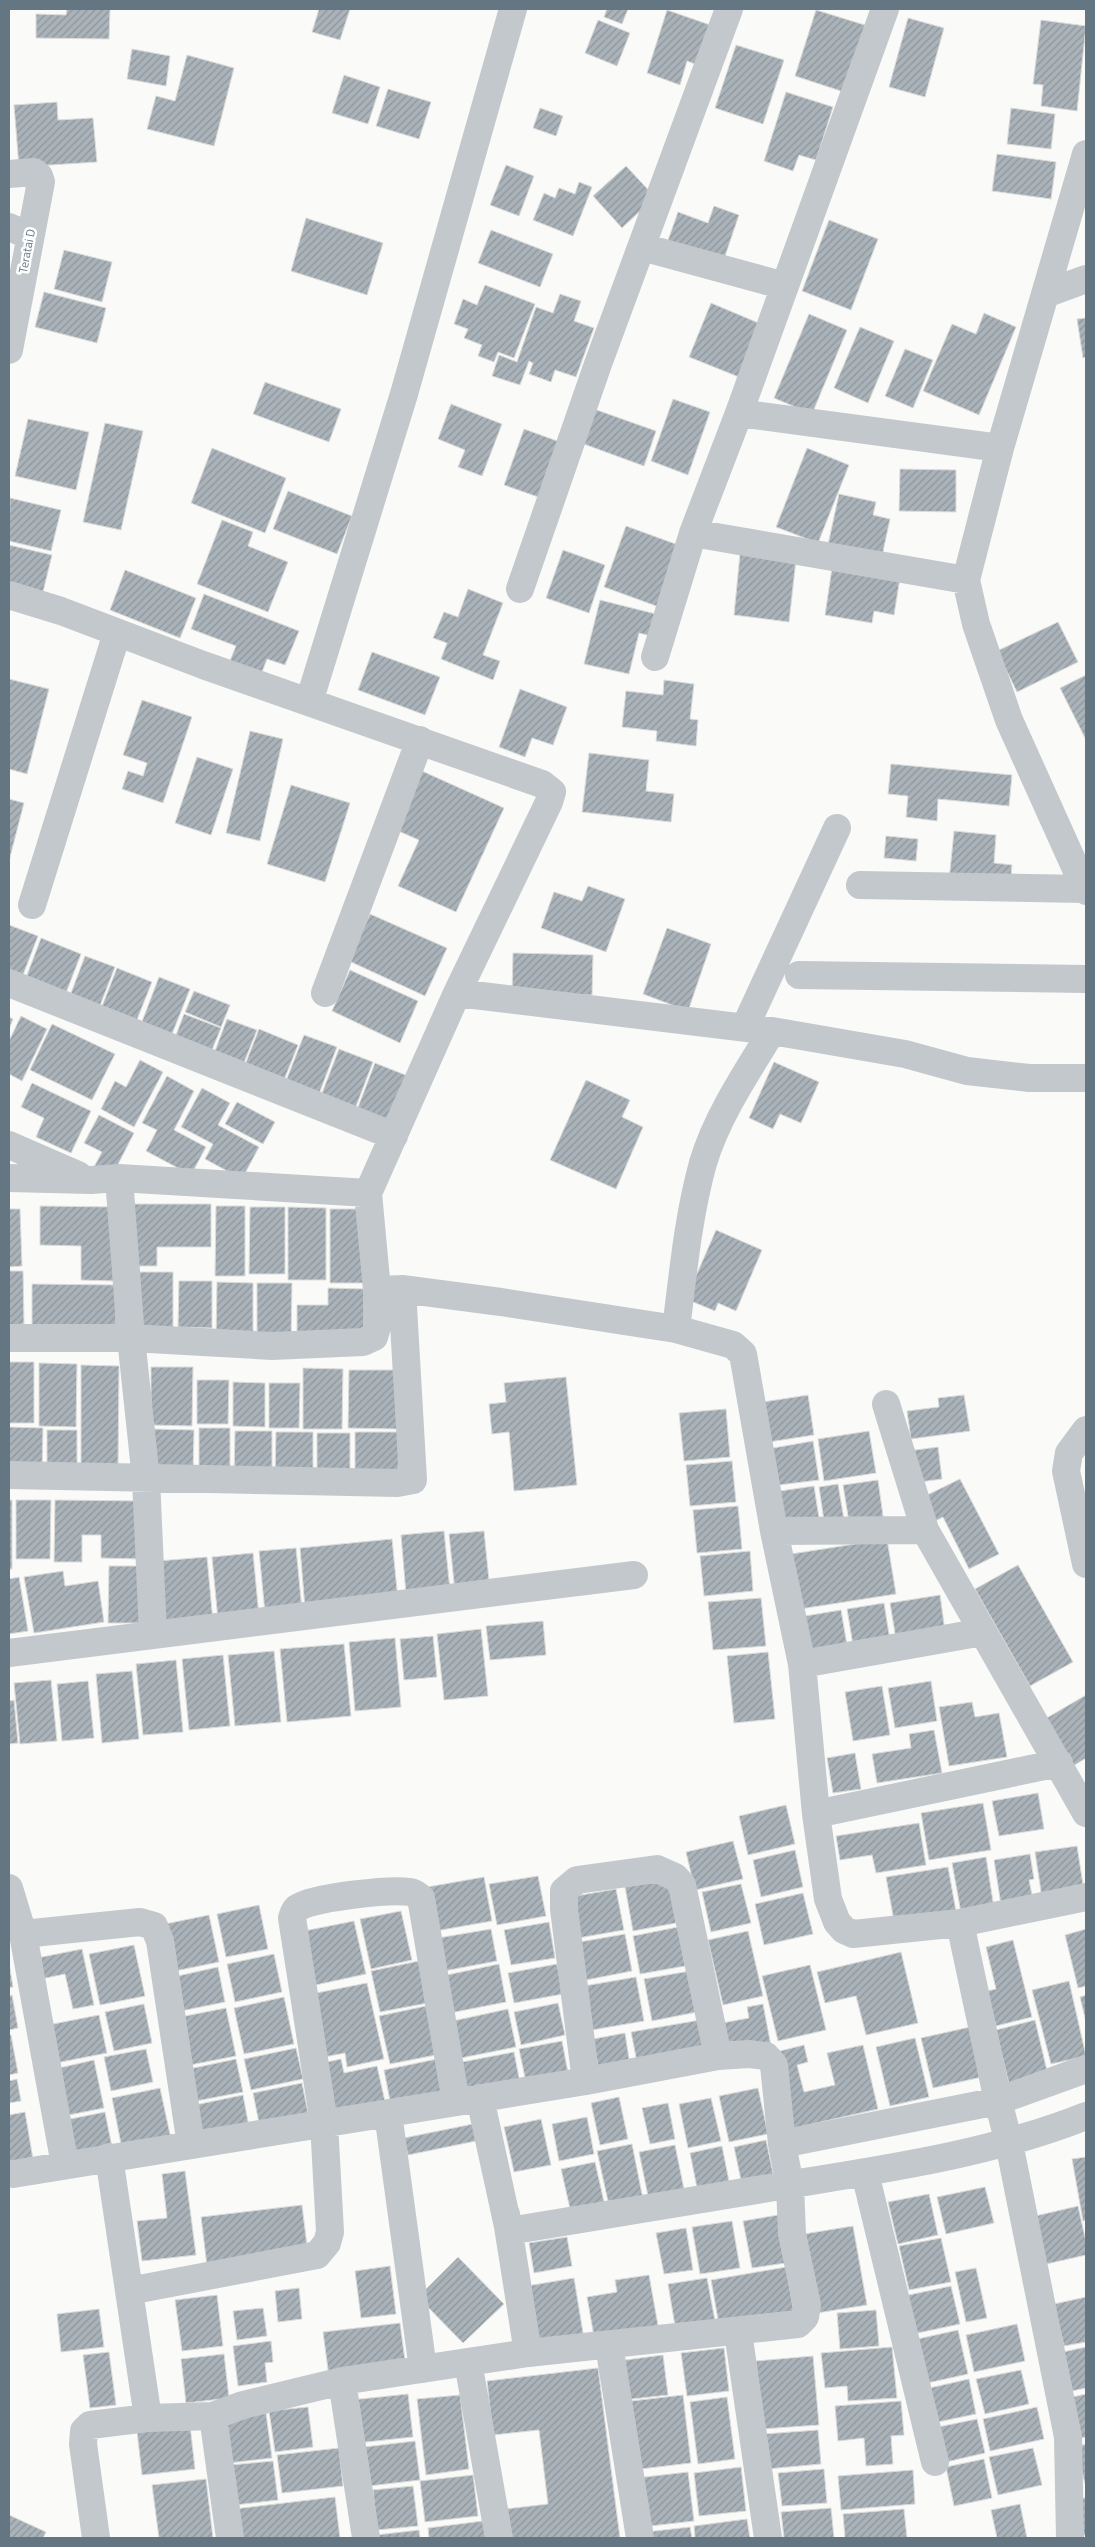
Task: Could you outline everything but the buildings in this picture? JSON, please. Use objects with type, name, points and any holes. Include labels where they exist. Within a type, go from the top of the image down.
[{"type":"street","points":[[308,702],[404,394],[513,9]]},
{"type":"street","points":[[520,589],[598,364],[729,9]]},
{"type":"street","points":[[655,657],[693,533],[739,414],[885,9]]},
{"type":"street","points":[[860,885],[1086,890],[1009,720],[976,624],[966,580],[1000,448],[1086,154]]},
{"type":"street","name":"Teratai D","points":[[9,174],[34,172],[42,182],[19,232],[9,350]]},
{"type":"street","points":[[642,246],[785,286]]},
{"type":"street","points":[[1046,294],[1086,279]]},
{"type":"street","points":[[739,414],[1000,448]]},
{"type":"street","points":[[693,533],[966,580]]},
{"type":"street","points":[[9,595],[61,611],[308,702],[542,784],[552,792],[549,802],[457,993],[368,1193],[389,1290],[412,1480],[397,1484],[9,1475]]},
{"type":"street","points":[[32,905],[117,633]]},
{"type":"street","points":[[325,993],[420,740]]},
{"type":"street","points":[[745,1027],[837,828]]},
{"type":"street","points":[[799,975],[1086,979]]},
{"type":"street","points":[[9,983],[394,1136]]},
{"type":"street","points":[[457,993],[772,1031],[905,1054],[967,1071],[1030,1078],[1086,1078]]},
{"type":"street","points":[[676,1330],[686,1247],[703,1162],[735,1092],[772,1031]]},
{"type":"street","points":[[9,1144],[91,1180]]},
{"type":"street","points":[[9,1178],[91,1180],[119,1178],[368,1193]]},
{"type":"street","points":[[119,1178],[131,1338],[146,1479],[153,1634]]},
{"type":"street","points":[[389,1290],[676,1330],[733,1345],[743,1354],[774,1531],[802,1664],[816,1814],[828,1900],[837,1922],[844,1930],[853,1934],[960,1923],[1086,1897]]},
{"type":"street","points":[[9,1338],[131,1338],[272,1346],[363,1342],[374,1338],[389,1290]]},
{"type":"street","points":[[886,1404],[925,1530],[1086,1813]]},
{"type":"street","points":[[1086,1430],[1069,1453],[1066,1471],[1086,1564]]},
{"type":"street","points":[[774,1531],[925,1530]]},
{"type":"street","points":[[9,1653],[634,1575]]},
{"type":"street","points":[[802,1664],[984,1632]]},
{"type":"street","points":[[816,1814],[1059,1763]]},
{"type":"street","points":[[586,2081],[564,1909],[564,1891],[577,1880],[657,1869],[675,1877],[682,1885],[718,2056]]},
{"type":"street","points":[[9,1888],[23,1934],[65,2165]]},
{"type":"street","points":[[129,2291],[317,2255],[327,2243],[330,2232],[324,2123],[292,1918],[295,1909],[302,1905],[336,1898],[410,1892],[420,1898],[468,2100],[504,2207],[510,2231],[865,2173],[1009,2143],[1043,2133],[1086,2116]]},
{"type":"street","points":[[23,1934],[140,1922],[154,1926],[160,1941],[191,2145]]},
{"type":"street","points":[[960,1923],[998,2101],[1009,2143],[1068,2437],[1070,2538]]},
{"type":"street","points":[[13,2174],[586,2081],[718,2056],[749,2054],[766,2056],[774,2066],[782,2144],[790,2185],[792,2234],[804,2290],[806,2317],[798,2324],[785,2327],[528,2353],[342,2381],[243,2405],[213,2416],[148,2418],[90,2425],[84,2431],[96,2538]]},
{"type":"street","points":[[782,2144],[998,2101],[1086,2069]]},
{"type":"street","points":[[388,2113],[423,2369]]},
{"type":"street","points":[[109,2158],[148,2418]]},
{"type":"street","points":[[865,2173],[934,2462]]},
{"type":"street","points":[[504,2207],[528,2353]]},
{"type":"street","points":[[738,2332],[768,2538]]},
{"type":"street","points":[[609,2345],[640,2538]]},
{"type":"street","points":[[468,2362],[499,2538]]},
{"type":"street","points":[[342,2381],[366,2538]]},
{"type":"street","points":[[213,2416],[230,2538]]}]
